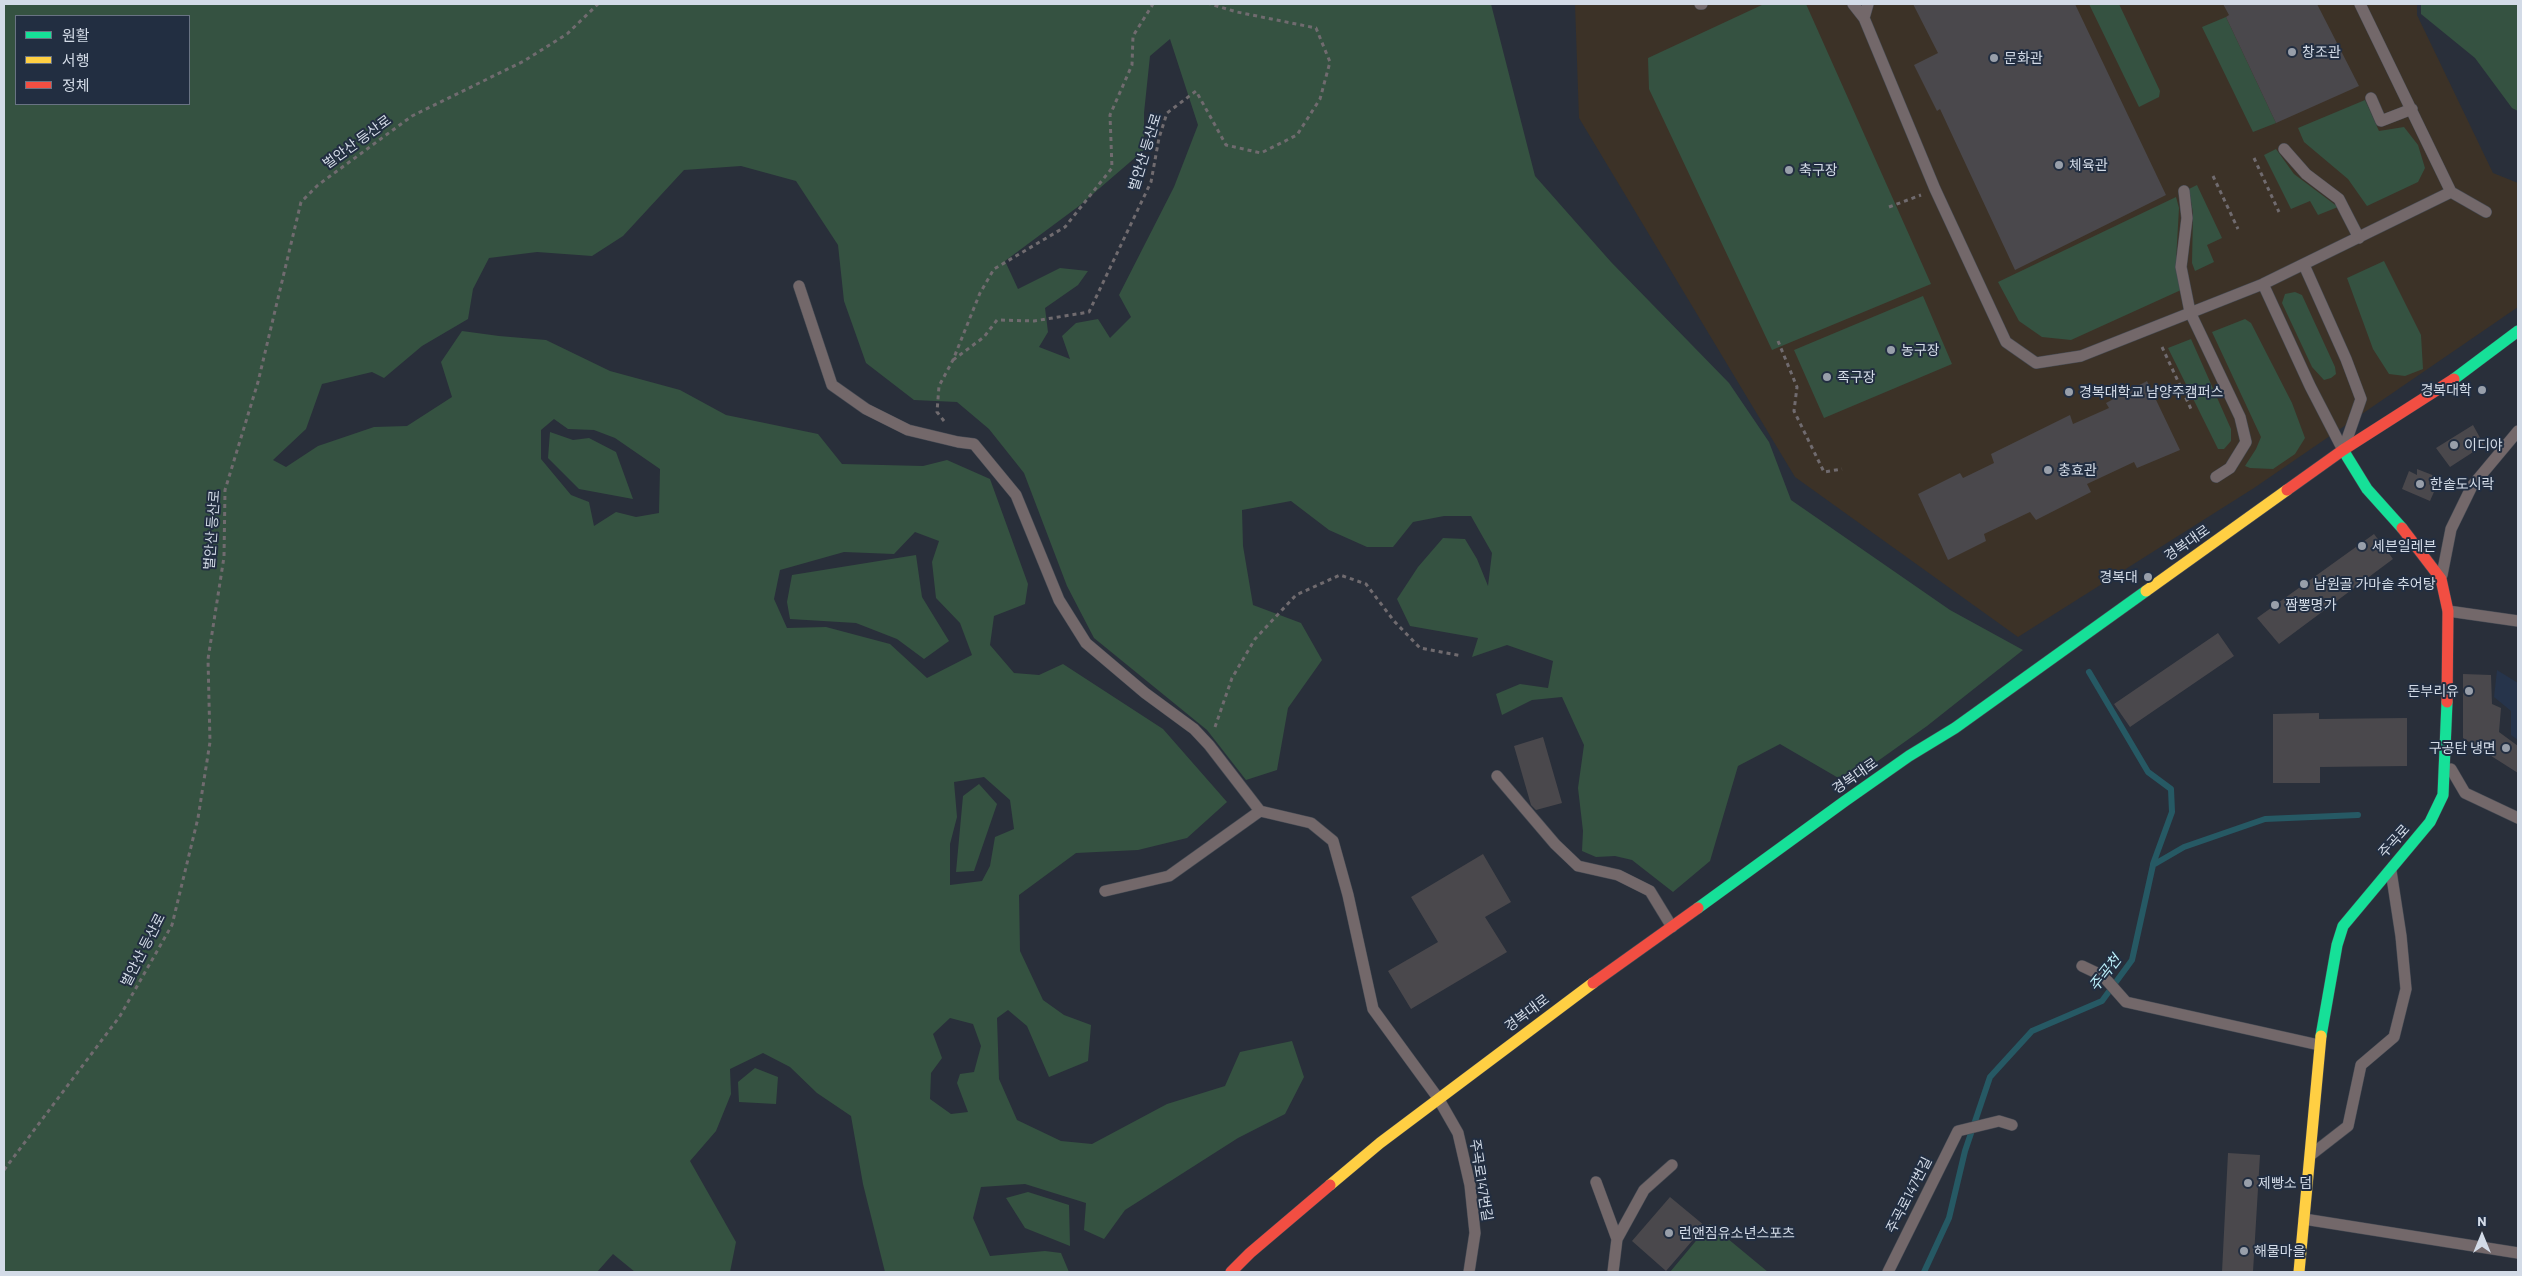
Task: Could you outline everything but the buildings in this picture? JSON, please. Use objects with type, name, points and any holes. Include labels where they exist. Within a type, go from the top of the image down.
[{"type":"street","name":"경복대로","points":[[1231,1272],[1250,1253],[1380,1142],[1672,927],[1845,801],[1909,756],[1954,728],[2343,450],[2458,376],[2518,332]]},
{"type":"street","name":"주곡로","points":[[2299,1272],[2320,1045],[2337,945],[2343,926],[2391,867],[2416,841],[2437,809],[2443,795],[2446,759],[2448,611],[2441,579],[2397,521],[2367,489],[2343,450]]},
{"type":"lane","points":[[1853,4],[1864,18],[1935,189],[2006,342],[2036,363],[2081,356],[2263,284],[2451,192]]},
{"type":"lane","points":[[1864,18],[1868,4]]},
{"type":"lane","points":[[2360,4],[2451,192],[2486,212]]},
{"type":"lane","points":[[2370,98],[2381,121],[2412,109]]},
{"type":"lane","points":[[2284,149],[2306,174],[2339,199],[2359,238]]},
{"type":"lane","points":[[2184,191],[2187,218],[2181,266],[2190,312],[2240,417],[2246,442],[2230,468],[2216,477]]},
{"type":"lane","points":[[2304,265],[2346,359],[2360,399],[2343,450]]},
{"type":"lane","points":[[2263,284],[2310,386],[2343,450]]},
{"type":"lane","points":[[799,286],[832,385],[866,408],[908,430],[974,444],[1016,494],[1058,600],[1086,643],[1145,693],[1194,729],[1209,745],[1260,811],[1168,876],[1105,891]]},
{"type":"lane","points":[[2441,579],[2450,529],[2472,486],[2518,431]]},
{"type":"lane","points":[[2448,611],[2518,621]]},
{"type":"lane","points":[[2446,759],[2465,793],[2518,818]]},
{"type":"lane","points":[[1496,776],[1555,844],[1578,866],[1618,875],[1650,891],[1672,927]]},
{"type":"lane","name":"주곡로147번길","points":[[1260,811],[1311,823],[1333,841],[1348,895],[1373,1009],[1438,1098],[1458,1133],[1470,1185],[1475,1234],[1469,1272]]},
{"type":"lane","points":[[2311,1154],[2348,1126],[2360,1065],[2394,1037],[2406,989],[2401,936],[2391,867]]},
{"type":"lane","points":[[2082,966],[2102,976],[2126,1002],[2320,1045]]},
{"type":"lane","name":"주곡로147번길","points":[[1888,1272],[1958,1131],[1999,1121],[2012,1125]]},
{"type":"lane","points":[[1613,1272],[1617,1239],[1644,1190],[1672,1165]]},
{"type":"lane","points":[[1596,1182],[1617,1239]]},
{"type":"lane","points":[[2304,1219],[2518,1253]]},
{"type":"path","name":"벌안산 등산로","points":[[4,1170],[120,1016],[172,925],[198,818],[210,742],[208,659],[224,557],[225,490],[258,382],[301,202],[318,185],[412,116],[524,61],[567,34],[598,4]]},
{"type":"path","name":"벌안산 등산로","points":[[958,442],[937,412],[939,386],[953,360],[980,293],[994,269],[1065,227],[1112,168],[1110,115],[1132,65],[1133,36],[1153,4]]},
{"type":"path","name":"벌안산 등산로","points":[[953,360],[984,337],[997,320],[1034,321],[1089,312],[1151,182],[1158,138],[1167,113],[1196,91],[1226,145],[1261,152],[1297,135],[1320,99],[1330,62],[1316,28],[1237,12],[1210,4]]},
{"type":"path","points":[[2254,158],[2279,212]]},
{"type":"path","points":[[2213,176],[2238,230]]},
{"type":"path","points":[[1889,208],[1935,189]]},
{"type":"path","points":[[1778,341],[1797,387],[1794,411],[1824,472],[1842,469]]},
{"type":"path","points":[[2162,347],[2191,408]]},
{"type":"path","points":[[1209,745],[1232,678],[1256,639],[1296,595],[1340,575],[1366,584],[1394,621],[1420,648],[1462,656]]},
{"type":"shaded area","name":"경복대학교 남양주캠퍼스","points":[[1575,4],[2417,4],[2417,15],[2493,173],[2518,183],[2518,307],[2254,488],[2018,637],[1795,477],[1579,118]]},
{"type":"shaded area","points":[[2497,670],[2518,683],[2518,740],[2511,735],[2511,711],[2494,697]]},
{"type":"green space","points":[[4,4],[1491,4],[1535,176],[1611,262],[1729,383],[1769,442],[1791,500],[1950,610],[2023,650],[1927,726],[1847,783],[1780,744],[1738,766],[1710,861],[1673,892],[1632,860],[1615,856],[1596,857],[1582,851],[1583,831],[1578,788],[1584,745],[1562,697],[1532,700],[1502,715],[1496,694],[1520,684],[1548,688],[1553,661],[1507,645],[1472,657],[1478,638],[1410,626],[1397,599],[1418,567],[1443,538],[1465,539],[1477,559],[1488,586],[1492,553],[1471,516],[1444,516],[1413,522],[1393,547],[1367,547],[1329,530],[1291,501],[1242,510],[1243,546],[1253,605],[1301,623],[1322,660],[1288,708],[1277,770],[1246,780],[1207,730],[1094,638],[1067,586],[1024,473],[989,429],[957,402],[914,400],[866,363],[844,301],[838,245],[796,181],[741,166],[684,170],[623,236],[592,256],[537,252],[489,258],[473,289],[468,319],[422,346],[384,378],[372,372],[322,384],[306,429],[273,460],[286,467],[318,446],[374,427],[407,426],[452,397],[441,362],[462,331],[546,340],[610,371],[680,390],[726,415],[818,434],[842,464],[923,466],[947,460],[990,479],[1028,584],[1025,604],[994,616],[990,645],[1014,673],[1039,675],[1063,664],[1163,729],[1227,802],[1187,838],[1138,850],[1076,853],[1019,895],[1020,951],[1043,1000],[1064,1015],[1091,1025],[1088,1061],[1049,1077],[1027,1026],[1008,1010],[997,1018],[999,1079],[1017,1120],[1061,1141],[1092,1144],[1167,1104],[1225,1086],[1240,1052],[1292,1041],[1304,1077],[1285,1114],[1238,1138],[1125,1210],[1104,1239],[1084,1230],[1086,1203],[1025,1184],[981,1187],[973,1218],[990,1256],[1045,1251],[1061,1253],[1069,1272],[885,1272],[863,1184],[851,1116],[817,1093],[790,1067],[763,1053],[730,1069],[731,1094],[716,1131],[690,1161],[736,1242],[730,1272],[635,1272],[613,1254],[597,1272],[4,1272]],"holes":[[[1170,39],[1198,125],[1174,187],[1119,295],[1131,317],[1110,338],[1098,319],[1076,323],[1062,336],[1070,359],[1039,347],[1048,332],[1045,308],[1078,285],[1088,271],[1060,268],[1018,289],[1005,261],[1079,206],[1144,150],[1144,113],[1150,56]],[[554,419],[568,429],[594,430],[615,438],[660,469],[659,513],[636,517],[616,512],[594,526],[589,502],[571,495],[541,459],[541,430]],[[915,532],[939,541],[932,562],[936,598],[960,623],[972,655],[927,678],[890,644],[826,627],[787,628],[774,599],[780,570],[844,552],[894,554]],[[984,777],[1010,800],[1014,829],[995,837],[990,866],[982,881],[950,885],[950,844],[957,817],[954,782]],[[950,1018],[973,1024],[981,1046],[974,1072],[960,1074],[957,1083],[968,1112],[951,1114],[930,1099],[931,1073],[942,1058],[933,1034]]]},
{"type":"green space","name":"축구장","points":[[1764,4],[1806,4],[1931,284],[1772,350],[1649,89],[1648,58]]},
{"type":"green space","points":[[2089,4],[2119,4],[2160,91],[2159,97],[2139,107]]},
{"type":"green space","points":[[2421,4],[2518,4],[2518,111],[2512,108],[2475,58],[2421,14]]},
{"type":"green space","points":[[2226,17],[2276,123],[2253,132],[2202,27]]},
{"type":"green space","points":[[2365,100],[2379,131],[2404,127],[2418,145],[2425,168],[2418,182],[2367,206],[2348,179],[2304,142],[2298,128]]},
{"type":"green space","points":[[2276,149],[2294,174],[2338,207],[2318,215],[2310,201],[2291,209],[2264,155]]},
{"type":"green space","points":[[2197,185],[2222,238],[2207,245],[2214,262],[2195,271],[2192,263],[2193,213],[2189,189]]},
{"type":"green space","points":[[2176,197],[2179,208],[2176,261],[2181,290],[2071,340],[2042,337],[2019,321],[1998,282]]},
{"type":"green space","points":[[2384,261],[2421,335],[2423,369],[2405,376],[2389,374],[2373,349],[2347,278]]},
{"type":"green space","points":[[2295,292],[2302,295],[2335,367],[2336,374],[2331,378],[2324,380],[2312,367],[2282,303],[2285,294]]},
{"type":"green space","name":"농구장","points":[[1923,296],[1952,364],[1824,418],[1794,350]]},
{"type":"green space","points":[[2245,319],[2251,323],[2292,403],[2305,438],[2295,454],[2273,469],[2245,466],[2261,437],[2212,332]]},
{"type":"green space","points":[[2191,339],[2231,429],[2231,441],[2224,449],[2218,449],[2168,348]]},
{"type":"green space","points":[[550,432],[573,440],[589,438],[616,452],[633,499],[579,489],[548,458]]},
{"type":"green space","points":[[916,555],[922,597],[949,641],[924,659],[897,639],[856,623],[790,619],[787,602],[792,575]]},
{"type":"green space","points":[[979,784],[997,804],[974,871],[956,872],[963,796]]},
{"type":"green space","points":[[755,1068],[778,1077],[776,1104],[739,1102],[738,1082]]},
{"type":"green space","points":[[1028,1192],[1069,1205],[1070,1246],[1025,1228],[1006,1198]]},
{"type":"green space","points":[[1710,1224],[1768,1272],[1670,1272]]},
{"type":"waterway","points":[[2089,672],[2148,772],[2171,789],[2172,812],[2153,864]]},
{"type":"waterway","name":"주곡천","points":[[1924,1272],[1949,1218],[1965,1151],[1990,1077],[2032,1031],[2102,1001],[2132,960],[2153,865],[2184,847],[2265,819],[2358,815]]},
{"type":"traffic: fast","points":[[2454,379],[2518,331]]},
{"type":"traffic: fast","points":[[2343,450],[2367,489],[2402,528]]},
{"type":"traffic: fast","points":[[1698,908],[1845,801],[1909,756],[1955,728],[2146,591]]},
{"type":"traffic: fast","points":[[2321,1036],[2337,945],[2343,926],[2430,822],[2443,795],[2447,702]]},
{"type":"traffic: slow","points":[[2146,591],[2287,490]]},
{"type":"traffic: slow","points":[[1330,1185],[1380,1143],[1593,983]]},
{"type":"traffic: slow","points":[[2299,1272],[2321,1036]]},
{"type":"traffic: jam","points":[[2287,490],[2343,450],[2454,379]]},
{"type":"traffic: jam","points":[[2402,528],[2441,579],[2448,611],[2447,702]]},
{"type":"traffic: jam","points":[[1593,983],[1698,908]]},
{"type":"traffic: jam","points":[[1231,1272],[1250,1253],[1330,1185]]},
{"type":"place","name":"창조관","points":[[2292,52]]},
{"type":"place","name":"문화관","points":[[1994,58]]},
{"type":"place","name":"체육관","points":[[2059,165]]},
{"type":"place","name":"축구장","points":[[1789,170]]},
{"type":"place","name":"농구장","points":[[1891,350]]},
{"type":"place","name":"족구장","points":[[1827,377]]},
{"type":"place","name":"경복대학","points":[[2482,390]]},
{"type":"place","name":"경복대학교 남양주캠퍼스","points":[[2069,392]]},
{"type":"place","name":"이디야","points":[[2454,445]]},
{"type":"place","name":"충효관","points":[[2048,470]]},
{"type":"place","name":"한솥도시락","points":[[2420,484]]},
{"type":"place","name":"세븐일레븐","points":[[2362,546]]},
{"type":"place","name":"경복대","points":[[2148,577]]},
{"type":"place","name":"남원골 가마솥 추어탕","points":[[2304,584]]},
{"type":"place","name":"짬뽕명가","points":[[2275,605]]},
{"type":"place","name":"돈부리유","points":[[2469,691]]},
{"type":"place","name":"구공탄 냉면","points":[[2506,748]]},
{"type":"place","name":"제빵소 덤","points":[[2248,1183]]},
{"type":"place","name":"런앤짐유소년스포츠","points":[[1669,1233]]},
{"type":"place","name":"해물마을","points":[[2244,1251]]}]
